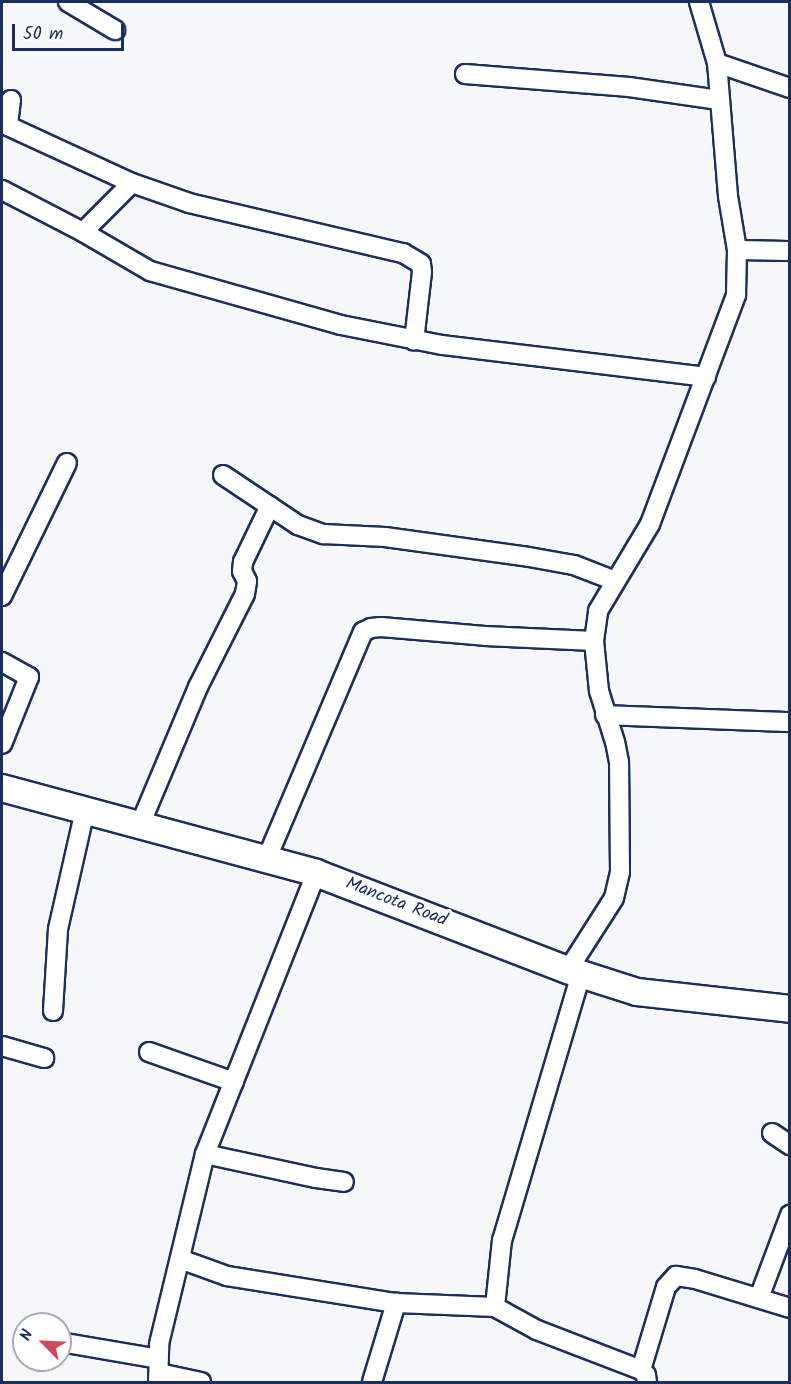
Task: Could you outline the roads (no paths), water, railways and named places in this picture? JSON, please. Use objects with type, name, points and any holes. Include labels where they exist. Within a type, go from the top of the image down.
[{"type":"main road","name":"Mancota Road","points":[[2,788],[316,873],[575,972],[637,992],[789,1009]]},
{"type":"street","points":[[68,2],[115,30]]},
{"type":"street","points":[[495,1307],[502,1240],[575,972],[614,898],[620,872],[618,762],[615,742],[599,691],[594,641],[598,612],[650,524],[736,295],[737,250],[719,100],[717,63],[699,2]]},
{"type":"street","points":[[717,63],[789,88]]},
{"type":"street","points":[[465,74],[629,87],[719,100]]},
{"type":"street","points":[[11,100],[8,126],[132,183],[189,203],[414,258],[421,264],[422,272],[414,340]]},
{"type":"street","points":[[83,232],[132,183]]},
{"type":"street","points":[[2,190],[83,232],[150,271],[178,281],[341,325],[414,340],[706,377]]},
{"type":"street","points":[[737,250],[789,250]]},
{"type":"street","points":[[2,596],[68,463]]},
{"type":"street","points":[[223,475],[298,525],[324,534],[406,539],[529,557],[574,565],[615,581]]},
{"type":"street","points":[[140,825],[198,687],[245,594],[247,581],[242,571],[243,562],[270,506]]},
{"type":"street","points":[[267,858],[363,632],[381,627],[485,636],[594,641]]},
{"type":"street","points":[[2,662],[29,677],[2,744]]},
{"type":"street","points":[[605,716],[789,722]]},
{"type":"street","points":[[53,1011],[58,929],[85,810]]},
{"type":"street","points":[[159,1371],[159,1344],[205,1154],[316,873]]},
{"type":"street","points":[[2,1047],[44,1058]]},
{"type":"street","points":[[149,1052],[234,1082]]},
{"type":"street","points":[[772,1133],[789,1144]]},
{"type":"street","points":[[205,1154],[344,1182]]},
{"type":"street","points":[[759,1298],[789,1215]]},
{"type":"street","points":[[180,1258],[227,1276],[396,1303],[495,1307],[537,1330],[644,1376],[666,1287],[676,1276],[789,1308]]},
{"type":"street","points":[[372,1383],[396,1303]]},
{"type":"street","points":[[72,1346],[201,1383]]}]
